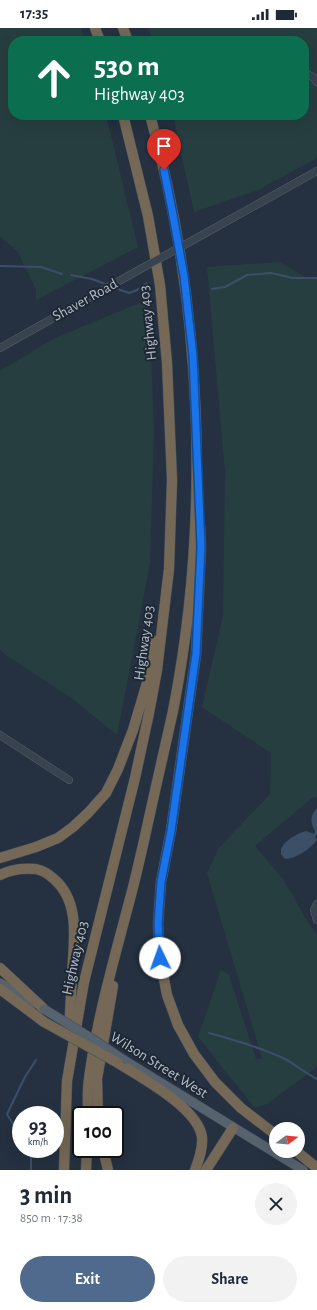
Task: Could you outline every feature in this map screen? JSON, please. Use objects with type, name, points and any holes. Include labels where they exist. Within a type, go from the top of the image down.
[{"type":"highway","name":"Highway 403","points":[[64,1170],[67,1081],[84,982],[135,778],[157,670],[169,569],[172,480],[167,363],[160,285],[148,216],[124,120]]},
{"type":"highway","points":[[151,120],[158,143],[172,210],[184,276],[193,356],[201,547],[196,654],[171,831],[161,882],[158,924],[160,958],[167,995],[178,1025],[194,1054],[215,1082],[242,1108],[269,1129]]},
{"type":"highway","points":[[98,1106],[97,1079],[113,987],[136,875],[173,711],[184,642],[192,576],[197,465]]},
{"type":"highway","points":[[0,858],[36,847],[58,838],[73,827],[106,793],[118,769],[133,730],[149,676],[160,597],[172,480]]},
{"type":"highway","points":[[0,874],[9,870],[28,868],[44,870],[58,882],[68,897],[73,913],[74,934],[67,1081]]},
{"type":"highway","points":[[88,1106],[89,1081],[105,991],[136,875]]},
{"type":"highway","points":[[0,968],[44,1009]]},
{"type":"highway","points":[[0,989],[44,1022],[121,1062],[188,1111],[197,1123],[202,1137],[200,1156],[195,1170]]},
{"type":"highway","points":[[206,1170],[233,1128]]},
{"type":"highway","points":[[86,1170],[87,1158]]},
{"type":"highway","points":[[105,1158],[108,1170]]},
{"type":"highway","points":[[305,1158],[317,1168]]},
{"type":"main road","name":"Wilson Street West","points":[[0,983],[91,1038],[121,1062],[303,1170]]},
{"type":"street","points":[[309,75],[317,82]]},
{"type":"street","name":"Shaver Road","points":[[0,348],[317,171]]},
{"type":"street","points":[[0,735],[69,780]]},
{"type":"street","points":[[317,904],[314,910],[317,920]]},
{"type":"green space","points":[[0,28],[81,28],[83,36],[8,36],[8,120],[107,120],[138,247],[36,300],[36,289],[18,252],[0,236]]},
{"type":"green space","points":[[148,28],[317,28],[317,158],[260,189],[194,212],[174,120],[309,120],[309,36],[151,36]]},
{"type":"green space","points":[[279,262],[309,279],[317,278],[317,797],[312,798],[255,846],[283,879],[317,935],[317,1067],[267,1104],[255,1108],[198,1037],[221,970],[229,975],[256,1059],[262,1058],[207,873],[219,848],[270,794],[271,753],[202,707],[223,616],[225,472],[207,267]]},
{"type":"green space","points":[[149,299],[154,430],[150,563],[117,735],[70,697],[6,655],[0,649],[0,371],[53,339]]},
{"type":"water","points":[[317,808],[317,834],[315,837],[317,840],[311,847],[302,853],[289,859],[285,859],[281,854],[281,849],[288,840],[306,831],[314,834],[315,831],[312,825],[312,819],[313,813]]},
{"type":"waterway","points":[[0,266],[41,267],[62,274]]},
{"type":"waterway","points":[[212,289],[225,287],[247,275],[271,273],[293,278],[317,278]]},
{"type":"waterway","points":[[71,275],[92,279],[108,285]]},
{"type":"waterway","points":[[112,287],[129,293],[137,290],[147,283]]},
{"type":"waterway","points":[[209,1033],[247,1044],[274,1054],[287,1060],[317,1079]]},
{"type":"waterway","points":[[12,1122],[7,1114],[25,1077],[36,1060]]},
{"type":"waterway","points":[[31,1158],[31,1170]]},
{"type":"route","points":[[160,958],[158,924],[161,882],[171,831],[196,654],[201,547],[193,356],[184,276],[164,170]]}]
